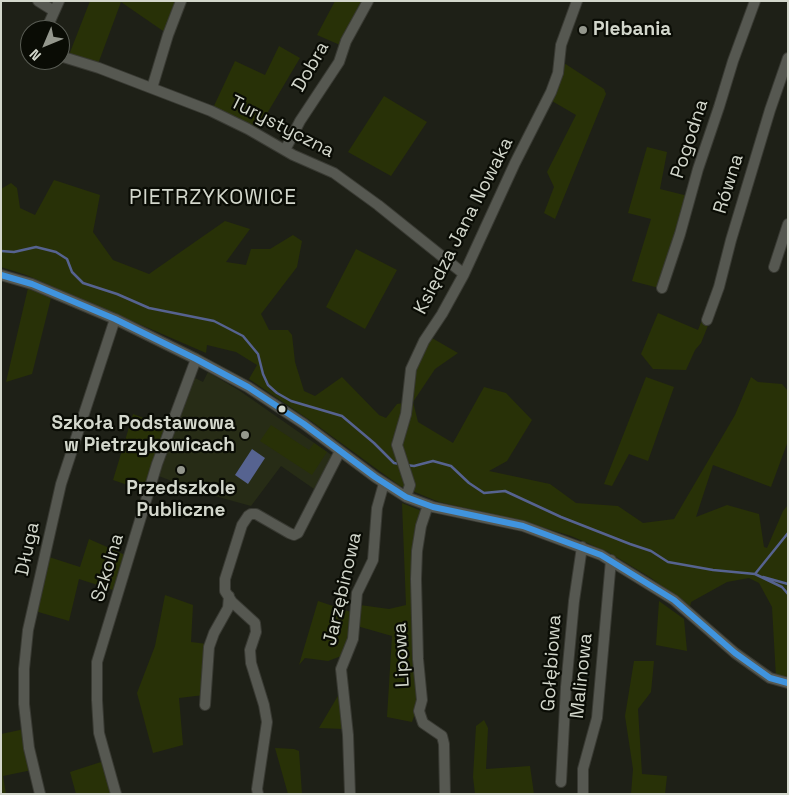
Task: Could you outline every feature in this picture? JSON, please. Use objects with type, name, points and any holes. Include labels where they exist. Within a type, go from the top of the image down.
[{"type":"street","points":[[38,1],[56,6],[50,20]]},
{"type":"street","points":[[152,88],[168,35],[181,1]]},
{"type":"street","name":"Dobra","points":[[285,150],[300,120],[339,62],[346,41],[368,1]]},
{"type":"street","name":"Księdza Jana Nowaka","points":[[406,496],[410,485],[397,445],[406,414],[410,369],[424,341],[442,314],[464,274],[551,92],[558,73],[561,45],[577,1]]},
{"type":"street","name":"Pogodna","points":[[662,288],[680,234],[698,169],[733,61],[755,1]]},
{"type":"street","name":"Równa","points":[[707,320],[719,287],[770,110],[788,58]]},
{"type":"street","name":"Turystyczna","points":[[70,59],[211,110],[334,174],[378,205],[464,274]]},
{"type":"street","points":[[774,267],[788,224]]},
{"type":"street","points":[[1,275],[32,284],[115,319],[248,387],[304,424],[384,483],[406,496],[428,505],[523,526],[611,560],[674,600],[735,653],[770,678],[788,683]]},
{"type":"street","name":"Długa","points":[[40,794],[29,748],[24,704],[24,669],[28,630],[61,484],[115,319]]},
{"type":"street","name":"Szkolna","points":[[116,794],[99,733],[97,700],[98,662],[157,464],[196,359]]},
{"type":"street","points":[[258,794],[257,789],[267,722],[251,663],[250,650],[256,632],[255,624],[232,602],[225,591],[225,578],[245,520],[251,514],[256,514],[289,533],[294,535],[298,533],[340,451]]},
{"type":"street","name":"Jarzębinowa","points":[[350,794],[348,735],[341,669],[353,639],[357,593],[372,560],[377,508],[384,483]]},
{"type":"street","name":"Lipowa","points":[[428,505],[420,534],[416,579],[418,659],[422,700],[420,711],[423,723],[442,736],[444,744],[445,794]]},
{"type":"street","name":"Gołębiowa","points":[[561,782],[566,687],[574,600],[582,548]]},
{"type":"street","name":"Malinowa","points":[[583,794],[583,768],[597,718],[611,560]]},
{"type":"street","points":[[206,705],[209,647],[214,632],[228,608],[229,596]]},
{"type":"shaded area","name":"Szkoła Podstawowa w Pietrzykowicach","points":[[208,372],[240,391],[333,456],[314,489],[281,466],[251,506],[204,493],[156,475],[193,377],[203,382]]},
{"type":"green space","points":[[90,1],[178,1],[166,33],[121,2],[98,64],[70,55]]},
{"type":"green space","points":[[335,1],[365,1],[340,45],[317,35]]},
{"type":"green space","points":[[279,46],[300,58],[259,127],[255,130],[213,108],[235,61],[265,75]]},
{"type":"green space","points":[[564,63],[604,89],[606,94],[555,219],[544,213],[554,187],[547,172],[576,115],[552,101],[564,72]]},
{"type":"green space","points":[[384,96],[427,122],[391,176],[348,152]]},
{"type":"green space","points":[[647,147],[667,152],[660,189],[688,196],[659,288],[632,281],[651,219],[628,213]]},
{"type":"green space","points":[[54,180],[100,195],[93,232],[113,260],[149,274],[225,221],[250,229],[226,262],[246,265],[251,249],[270,249],[293,235],[302,241],[297,267],[261,314],[269,330],[288,330],[292,335],[295,362],[304,391],[315,396],[342,377],[379,415],[386,418],[397,404],[409,402],[413,373],[419,358],[432,338],[458,353],[435,369],[413,402],[418,422],[453,443],[484,387],[506,393],[532,420],[507,461],[489,471],[550,484],[576,503],[618,506],[643,523],[674,519],[735,415],[751,377],[758,382],[782,384],[788,391],[788,441],[771,487],[713,465],[696,517],[727,505],[759,514],[764,547],[767,548],[783,511],[788,505],[788,679],[776,677],[772,607],[759,583],[749,578],[727,582],[691,602],[690,607],[651,578],[608,552],[571,536],[522,521],[439,502],[400,486],[311,421],[249,379],[257,365],[236,352],[207,345],[206,353],[26,275],[1,267],[1,189],[11,183],[17,188],[20,208],[35,215]]},
{"type":"green space","points":[[356,249],[397,270],[365,329],[326,307]]},
{"type":"green space","points":[[28,288],[51,298],[32,374],[6,382]]},
{"type":"green space","points":[[658,313],[698,330],[702,320],[709,323],[701,343],[695,350],[686,370],[653,369],[641,354]]},
{"type":"green space","points":[[646,377],[674,387],[648,461],[629,454],[612,486],[604,484]]},
{"type":"green space","points":[[133,414],[167,427],[145,491],[113,480]]},
{"type":"green space","points":[[271,425],[309,450],[314,443],[327,452],[312,475],[260,441]]},
{"type":"green space","points":[[402,503],[424,512],[420,524],[420,699],[412,722],[387,717],[392,636],[357,626],[360,605],[389,609],[406,605]]},
{"type":"green space","points":[[89,539],[125,555],[113,590],[79,579],[69,621],[35,611],[49,557],[80,567]]},
{"type":"green space","points":[[165,595],[193,605],[191,642],[207,644],[204,695],[179,698],[183,745],[153,753],[137,693],[155,646]]},
{"type":"green space","points":[[318,601],[354,613],[344,655],[328,661],[305,658],[299,665]]},
{"type":"green space","points":[[659,601],[684,619],[687,651],[656,645]]},
{"type":"green space","points":[[634,661],[654,661],[651,692],[638,709],[642,774],[667,776],[665,794],[631,794],[633,769],[625,716]]},
{"type":"green space","points":[[339,694],[343,729],[319,728]]},
{"type":"green space","points":[[484,720],[488,728],[486,769],[530,766],[534,794],[475,794],[473,777],[476,726]]},
{"type":"green space","points":[[25,725],[32,770],[3,776],[6,794],[1,794],[1,734],[20,730]]},
{"type":"green space","points":[[275,748],[299,751],[302,794],[288,794]]},
{"type":"green space","points":[[104,761],[113,794],[76,794],[70,772]]},
{"type":"water","points":[[252,449],[265,458],[248,484],[235,475]]},
{"type":"waterway","points":[[1,251],[14,252],[36,247],[56,252],[67,259],[72,272],[83,283],[117,294],[149,308],[214,321],[243,336],[258,354],[268,385],[277,393],[291,401],[342,416],[394,463],[400,464]]},
{"type":"waterway","points":[[406,465],[414,466],[433,461],[451,466],[469,483],[484,493],[505,491],[561,517],[651,551],[668,562],[713,570],[755,574],[782,587],[788,594]]},
{"type":"waterway","points":[[755,574],[788,533]]},
{"type":"waterway","points":[[763,577],[788,584]]},
{"type":"transit line","points":[[1,275],[32,284],[115,319],[248,387],[304,424],[375,477],[406,497],[433,507],[523,526],[601,555],[674,600],[735,653],[770,678],[788,683]]},
{"type":"place","name":"Plebania","points":[[583,30]]},
{"type":"place","name":"Szkoła Podstawowa w Pietrzykowicach","points":[[245,435]]},
{"type":"place","name":"Przedszkole Publiczne","points":[[181,470]]},
{"type":"district","name":"PIETRZYKOWICE","points":[[213,198]]}]
